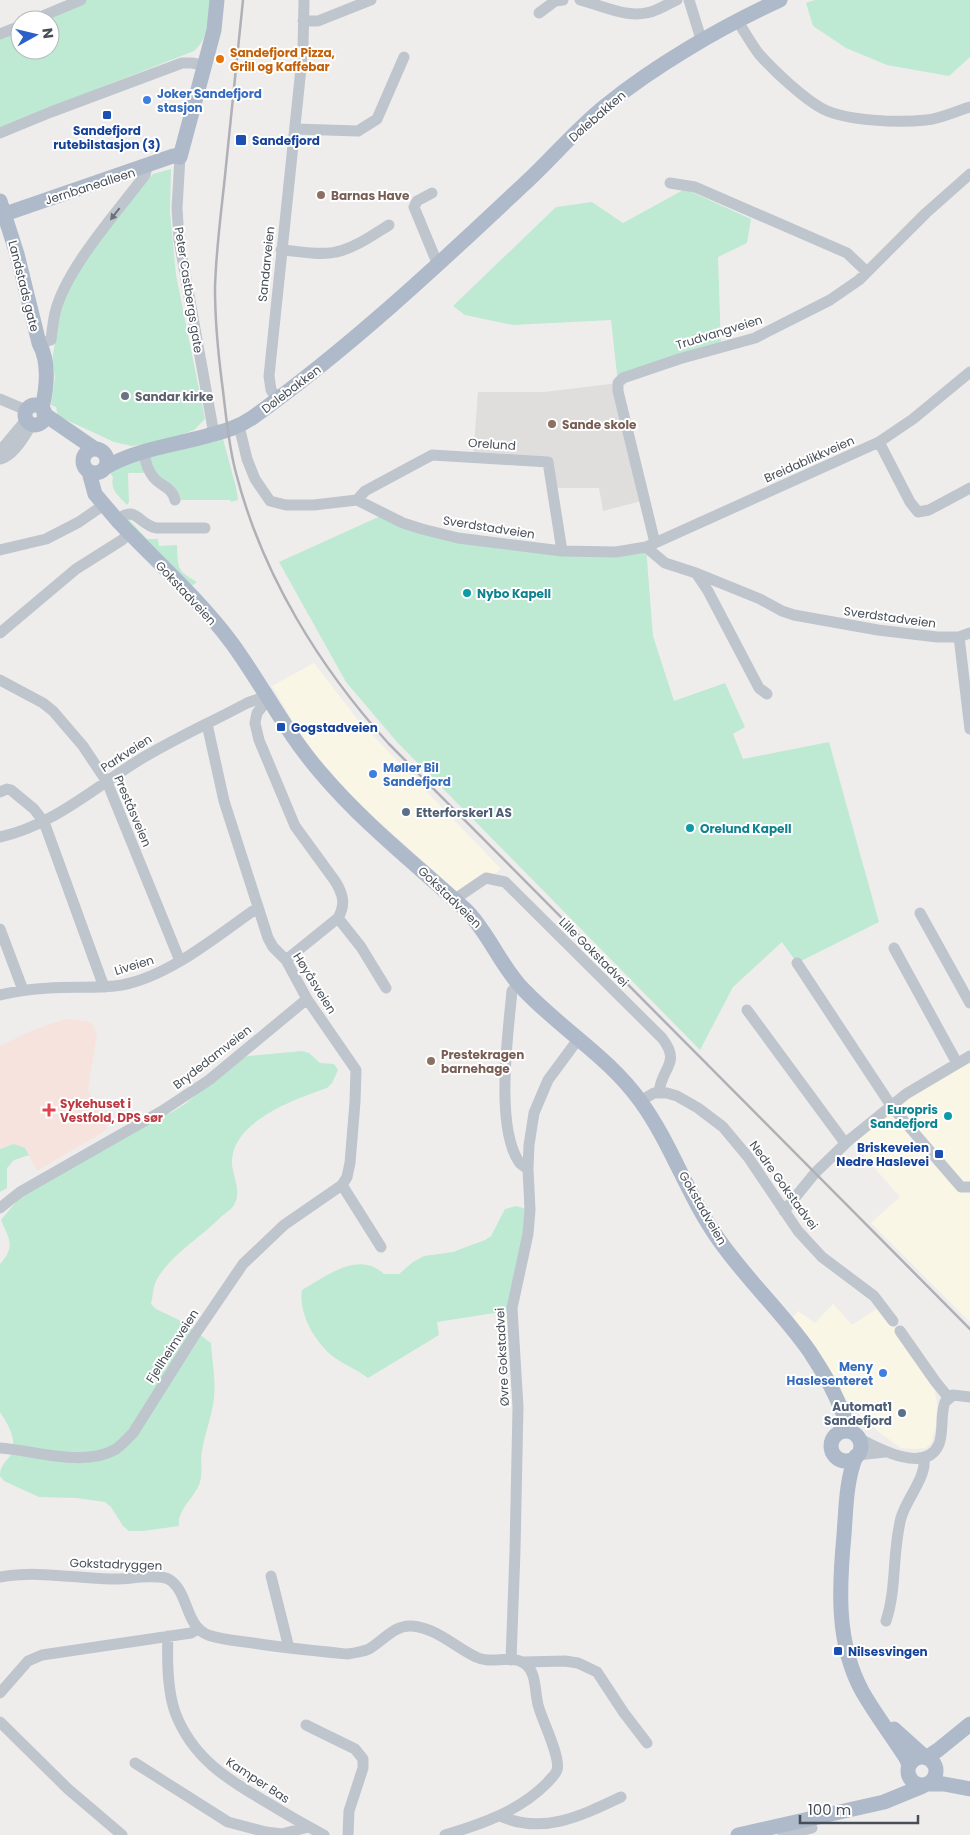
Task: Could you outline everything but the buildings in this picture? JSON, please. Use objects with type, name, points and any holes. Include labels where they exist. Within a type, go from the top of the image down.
[{"type":"main road","name":"Peter Castbergs gate","points":[[180,157],[216,18],[218,0]]},
{"type":"main road","name":"Dølebakken","points":[[99,470],[116,461],[144,452],[239,426],[278,399],[341,349],[438,265],[600,110],[648,75],[702,42],[780,0]]},
{"type":"main road","name":"Jernbanealleen","points":[[2,210],[146,171],[173,156],[180,157]]},
{"type":"main road","name":"Landstads gate","points":[[2,210],[45,341],[36,352],[38,371],[34,415]]},
{"type":"main road","points":[[34,415],[93,452]]},
{"type":"main road","name":"Dølebakken","points":[[93,452],[144,452]]},
{"type":"main road","name":"Gokstadveien","points":[[99,470],[84,466],[93,452],[107,460],[99,470],[105,504],[129,533],[212,619],[246,663],[306,755],[335,789],[455,899],[483,928],[518,984],[539,1005],[615,1071],[640,1101],[670,1150],[719,1241],[780,1312],[810,1353],[832,1388],[855,1435]]},
{"type":"main road","name":"Gokstadveien","points":[[810,1353],[828,1390],[834,1408],[835,1436]]},
{"type":"main road","points":[[846,1511],[841,1469],[831,1448],[832,1439],[842,1431],[855,1435],[860,1447],[852,1466],[846,1511],[840,1590],[842,1629],[852,1668],[863,1692],[906,1758],[908,1774],[913,1782],[929,1771]]},
{"type":"main road","points":[[835,1456],[847,1460],[857,1455]]},
{"type":"main road","points":[[874,1708],[929,1771]]},
{"type":"main road","points":[[738,1835],[897,1798],[910,1790],[929,1771],[968,1725]]},
{"type":"main road","points":[[877,1803],[903,1782],[908,1768],[915,1759],[944,1784],[970,1788]]},
{"type":"street","points":[[58,10],[81,0]]},
{"type":"street","name":"Sandarveien","points":[[278,399],[271,390],[269,376],[303,49],[304,0]]},
{"type":"street","points":[[304,22],[318,21],[371,0]]},
{"type":"street","points":[[539,13],[555,1],[563,0]]},
{"type":"street","points":[[580,0],[615,11],[637,15],[655,11],[677,0]]},
{"type":"street","points":[[689,0],[702,42]]},
{"type":"street","points":[[738,22],[758,53],[776,70],[811,101],[823,109],[836,114],[871,119],[927,120],[970,107]]},
{"type":"street","points":[[295,129],[358,131],[376,119],[404,57]]},
{"type":"street","points":[[0,133],[182,63],[203,65]]},
{"type":"street","name":"Peter Castbergs gate","points":[[180,157],[177,208],[179,240],[214,434]]},
{"type":"street","points":[[45,341],[68,280],[146,171]]},
{"type":"street","name":"Trudvangveien","points":[[650,545],[618,391],[618,383],[622,378],[630,374],[755,338],[841,293],[867,272],[926,212],[970,174]]},
{"type":"street","points":[[670,183],[694,187],[708,192],[847,253],[867,272]]},
{"type":"street","points":[[432,194],[417,201],[414,207],[438,265]]},
{"type":"street","points":[[282,250],[325,254],[335,253],[346,249],[389,225]]},
{"type":"street","name":"Breidablikkveien","points":[[650,545],[879,442],[913,419],[970,372]]},
{"type":"street","points":[[0,399],[34,415]]},
{"type":"street","points":[[0,451],[34,415]]},
{"type":"street","points":[[0,459],[4,458],[16,447],[34,415]]},
{"type":"street","points":[[239,426],[255,479],[270,501],[286,505],[314,505],[357,500]]},
{"type":"street","points":[[879,442],[910,502],[918,512],[929,510],[970,488]]},
{"type":"street","points":[[144,452],[148,468],[153,477],[173,492],[175,500]]},
{"type":"street","name":"Orelund","points":[[357,500],[365,491],[432,455],[548,462],[562,552]]},
{"type":"street","name":"Sverdstadveien","points":[[357,500],[403,523],[458,538],[562,552],[616,552],[650,545],[665,563],[696,573],[794,615],[878,630],[937,637],[958,637],[970,633]]},
{"type":"street","points":[[0,550],[46,539],[80,522],[105,504]]},
{"type":"street","points":[[117,520],[130,513],[148,526],[156,528],[205,528]]},
{"type":"street","points":[[0,634],[76,568],[122,540],[129,533]]},
{"type":"street","points":[[696,573],[708,591],[759,688],[767,694]]},
{"type":"street","points":[[958,637],[970,729]]},
{"type":"street","name":"Preståsveien","points":[[0,680],[44,703],[53,711],[82,746],[107,782],[180,961]]},
{"type":"street","name":"Parkveien","points":[[0,837],[44,822],[161,746],[247,703],[262,698],[269,698]]},
{"type":"street","points":[[269,698],[257,713],[255,723],[258,740],[295,826],[339,888],[343,906],[338,918],[286,960]]},
{"type":"street","name":"Høyåsveien","points":[[207,724],[224,801],[268,938],[273,947],[286,960],[307,998],[356,1070],[350,1163],[342,1185]]},
{"type":"street","points":[[0,792],[7,789],[11,790],[34,810],[44,822],[104,987]]},
{"type":"street","name":"Lille Gokstadvei","points":[[455,899],[486,878],[505,882],[668,1046],[672,1056],[662,1077],[659,1092]]},
{"type":"street","name":"Liveien","points":[[0,995],[23,990],[123,985],[152,976],[180,961],[258,908]]},
{"type":"street","points":[[920,913],[970,1003]]},
{"type":"street","points":[[338,918],[361,947],[386,988]]},
{"type":"street","points":[[0,929],[23,990]]},
{"type":"street","points":[[894,948],[957,1063]]},
{"type":"street","points":[[797,963],[892,1107],[961,1187],[970,1187]]},
{"type":"street","points":[[518,984],[512,991],[505,1097],[506,1125],[519,1163],[528,1169]]},
{"type":"street","name":"Brydedamveien","points":[[0,1208],[20,1192],[162,1111],[201,1085],[307,998]]},
{"type":"street","points":[[746,1010],[845,1143]]},
{"type":"street","name":"Øvre Gokstadvei","points":[[511,1660],[516,1552],[518,1407],[512,1308],[528,1234],[530,1210],[529,1145],[534,1113],[548,1080],[579,1038]]},
{"type":"street","points":[[784,1211],[815,1173],[845,1143],[906,1094],[970,1056]]},
{"type":"street","points":[[640,1101],[659,1092]]},
{"type":"street","name":"Nedre Gokstadvei","points":[[659,1092],[678,1096],[689,1102],[723,1127],[748,1157],[798,1231],[822,1257],[870,1292],[893,1321]]},
{"type":"street","points":[[342,1185],[381,1247]]},
{"type":"street","name":"Fjellheimveien","points":[[0,1448],[67,1457],[89,1457],[105,1454],[124,1443],[243,1264],[284,1224],[342,1185]]},
{"type":"street","points":[[900,1331],[948,1397]]},
{"type":"street","points":[[855,1435],[885,1452],[914,1459],[924,1458],[933,1453],[939,1444],[942,1433],[943,1407],[948,1397],[957,1394],[970,1397]]},
{"type":"street","points":[[857,1455],[885,1452]]},
{"type":"street","points":[[886,1621],[892,1595],[901,1519],[910,1495],[922,1475],[925,1463],[924,1458]]},
{"type":"street","name":"Gokstadryggen","points":[[0,1577],[43,1574],[117,1579],[166,1578],[172,1582],[180,1593],[198,1629]]},
{"type":"street","points":[[271,1576],[289,1648]]},
{"type":"street","points":[[0,1693],[28,1661],[42,1655],[191,1633],[198,1629],[207,1635],[227,1640],[347,1654],[370,1648],[396,1629],[408,1625],[434,1633],[477,1658],[494,1661],[511,1660],[523,1662],[565,1661],[597,1672],[624,1714],[647,1744]]},
{"type":"street","name":"Kamper Bas","points":[[168,1636],[169,1674],[175,1710],[182,1726],[198,1751],[217,1771],[241,1788],[324,1835]]},
{"type":"street","points":[[445,1835],[473,1827],[500,1816],[540,1790],[557,1770],[558,1763],[538,1704],[532,1674],[523,1662]]},
{"type":"street","points":[[0,1722],[68,1789],[122,1835]]},
{"type":"street","points":[[306,1725],[355,1749],[363,1759],[363,1768],[349,1810],[348,1835]]},
{"type":"street","points":[[135,1763],[228,1822],[266,1832],[282,1834],[308,1827]]},
{"type":"street","points":[[500,1816],[513,1823],[537,1826],[558,1823],[622,1797]]},
{"type":"street","points":[[783,1835],[812,1828]]},
{"type":"shaded area","name":"Sande skole","points":[[618,383],[645,500],[603,511],[599,488],[551,488],[547,462],[473,457],[478,392],[544,392]]},
{"type":"shaded area","points":[[314,663],[358,720],[501,869],[464,898],[346,792],[307,745],[272,686]]},
{"type":"shaded area","name":"Sykehuset i Vestfold, DPS sør","points":[[65,1019],[91,1022],[97,1034],[88,1090],[108,1129],[37,1171],[25,1148],[14,1144],[0,1149],[0,1046],[33,1030]]},
{"type":"shaded area","points":[[970,1057],[970,1322],[871,1223],[900,1197],[850,1140]]},
{"type":"shaded area","points":[[833,1304],[852,1325],[878,1308],[917,1357],[934,1386],[937,1405],[936,1425],[931,1443],[926,1448],[901,1448],[868,1424],[848,1402],[793,1317],[798,1311],[815,1323]]},
{"type":"green space","points":[[80,0],[211,0],[209,21],[205,34],[194,51],[0,127],[0,34],[10,30],[10,60],[60,60],[60,10],[56,10]]},
{"type":"green space","points":[[815,0],[970,0],[970,57],[949,76],[887,65],[846,48],[813,26],[806,3]]},
{"type":"green space","points":[[171,169],[170,212],[176,275],[205,419],[194,430],[165,441],[132,446],[114,442],[58,416],[56,407],[51,405],[55,377],[52,361],[59,317],[65,296],[74,277],[130,200],[153,174]]},
{"type":"green space","points":[[685,189],[751,219],[747,243],[718,257],[721,347],[618,383],[611,320],[513,325],[465,315],[453,306],[556,207],[592,202],[623,223]]},
{"type":"green space","points":[[223,439],[238,500],[231,502],[230,500],[175,500],[148,468],[143,473],[128,473],[129,502],[127,505],[114,490],[113,477],[110,473],[113,469],[128,463]]},
{"type":"green space","points":[[385,514],[403,523],[562,551],[646,547],[653,636],[674,701],[725,683],[745,727],[733,734],[743,759],[829,742],[879,922],[797,963],[782,942],[733,987],[700,1050],[397,742],[346,682],[279,562]]},
{"type":"green space","points":[[131,517],[130,521],[147,539],[158,539],[159,546],[177,545],[180,568],[197,582],[190,587],[126,519]]},
{"type":"green space","points":[[302,1051],[309,1053],[320,1063],[334,1064],[338,1070],[332,1083],[327,1088],[267,1114],[253,1124],[242,1136],[234,1149],[232,1164],[237,1190],[234,1205],[169,1263],[154,1286],[151,1304],[156,1309],[183,1322],[211,1343],[214,1398],[202,1451],[201,1478],[198,1488],[183,1509],[179,1526],[129,1531],[105,1502],[76,1498],[39,1497],[4,1481],[0,1476],[1,1470],[12,1451],[13,1439],[0,1412],[0,1264],[8,1252],[10,1242],[1,1220],[21,1196],[149,1122],[185,1104],[234,1063],[248,1056]]},
{"type":"green space","points":[[14,1144],[25,1148],[29,1155],[14,1160],[7,1168],[7,1188],[0,1192],[0,1149]]},
{"type":"green space","points":[[516,1206],[530,1210],[507,1311],[437,1322],[439,1335],[368,1378],[335,1358],[315,1337],[303,1309],[302,1290],[332,1272],[353,1265],[364,1264],[374,1267],[384,1274],[399,1274],[413,1262],[424,1256],[453,1252],[485,1240],[491,1236],[505,1209]]},
{"type":"railway","points":[[243,0],[217,257],[215,288],[217,336],[231,451],[236,473],[261,547],[277,583],[296,618],[339,683],[389,744],[970,1329]]},
{"type":"place","name":"Sandefjord Pizza, Grill og Kaffebar","points":[[220,59]]},
{"type":"place","name":"Joker Sandefjord stasjon","points":[[147,100]]},
{"type":"place","name":"Sandefjord rutebilstasjon (3)","points":[[107,115]]},
{"type":"place","name":"Sandefjord","points":[[241,140]]},
{"type":"place","name":"Barnas Have","points":[[321,195]]},
{"type":"place","name":"Sandar kirke","points":[[125,396]]},
{"type":"place","name":"Sande skole","points":[[552,424]]},
{"type":"place","name":"Nybo Kapell","points":[[467,593]]},
{"type":"place","name":"Gogstadveien","points":[[281,727]]},
{"type":"place","name":"Møller Bil Sandefjord","points":[[373,774]]},
{"type":"place","name":"Etterforsker1 AS","points":[[406,812]]},
{"type":"place","name":"Orelund Kapell","points":[[690,828]]},
{"type":"place","name":"Prestekragen barnehage","points":[[431,1061]]},
{"type":"place","name":"Sykehuset i Vestfold, DPS sør","points":[[49,1110]]},
{"type":"place","name":"Europris Sandefjord","points":[[948,1116]]},
{"type":"place","name":"Briskeveien Nedre Haslevei","points":[[939,1154]]},
{"type":"place","name":"Meny Haslesenteret","points":[[883,1373]]},
{"type":"place","name":"Automat1 Sandefjord","points":[[902,1413]]},
{"type":"place","name":"Nilsesvingen","points":[[838,1651]]}]
